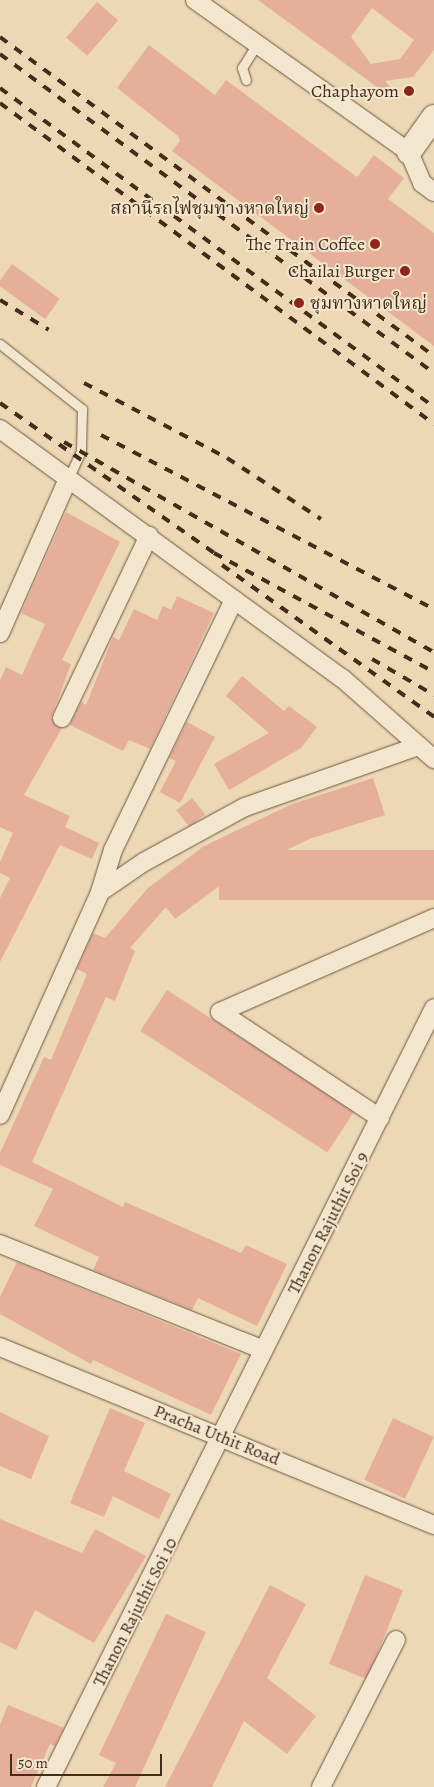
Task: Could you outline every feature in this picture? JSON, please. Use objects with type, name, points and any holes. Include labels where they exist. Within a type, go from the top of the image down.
[{"type":"street","points":[[195,0],[258,42],[409,152],[422,184],[434,192]]},
{"type":"street","points":[[409,152],[434,117]]},
{"type":"street","points":[[0,428],[342,678],[434,759]]},
{"type":"street","points":[[0,633],[68,479]]},
{"type":"street","points":[[62,718],[149,536]]},
{"type":"street","points":[[0,1115],[100,892],[113,850],[234,600]]},
{"type":"street","points":[[100,892],[144,862],[246,807],[418,746]]},
{"type":"street","points":[[380,1118],[220,1012],[434,918]]},
{"type":"street","name":"Thanon Rajuthit Soi 9","points":[[223,1438],[264,1350],[434,1008]]},
{"type":"street","points":[[0,1244],[264,1350]]},
{"type":"street","name":"Pracha Uthit Road","points":[[0,1347],[434,1525]]},
{"type":"street","name":"Thanon Rajuthit Soi 10","points":[[46,1787],[223,1438]]},
{"type":"street","points":[[321,1787],[396,1640]]},
{"type":"lane","points":[[246,80],[242,68],[258,42]]},
{"type":"lane","points":[[0,344],[82,409],[81,451],[68,479]]},
{"type":"building","points":[[258,0],[434,0],[434,50],[413,77],[385,81],[396,94],[392,98]],"holes":[[[372,8],[414,40],[400,59],[371,64],[351,37]]]},
{"type":"building","points":[[97,2],[118,20],[87,56],[66,37]]},
{"type":"building","name":"สถานีรถไฟชุมทางหาดใหญ่","points":[[149,45],[215,95],[226,80],[357,177],[374,155],[404,178],[388,199],[434,233],[434,346],[172,151],[180,141],[178,136],[117,88]]},
{"type":"building","points":[[12,264],[60,299],[45,319],[0,286],[0,281]]},
{"type":"building","points":[[66,512],[120,542],[62,660],[71,664],[51,718],[62,728],[24,795],[70,816],[65,827],[99,843],[92,859],[60,845],[0,962],[0,898],[10,878],[0,873],[0,862],[13,833],[0,827],[0,680],[6,667],[22,675],[45,624],[21,613]]},
{"type":"building","points":[[177,596],[214,613],[150,749],[129,740],[123,751],[70,725],[81,702],[86,705],[113,637],[119,640],[134,609],[157,620],[163,606],[171,610]]},
{"type":"building","points":[[242,676],[284,711],[289,706],[317,727],[301,748],[229,790],[214,764],[269,733],[226,696]]},
{"type":"building","points":[[187,722],[215,737],[180,803],[160,792],[176,761],[169,758]]},
{"type":"building","points":[[373,778],[385,815],[312,838],[237,873],[175,919],[166,907],[130,948],[135,951],[115,1001],[106,997],[32,1162],[123,1207],[125,1202],[241,1253],[246,1245],[287,1264],[257,1326],[198,1298],[192,1310],[93,1270],[99,1257],[34,1226],[53,1189],[0,1165],[0,1153],[44,1057],[51,1060],[87,974],[77,969],[93,933],[105,938],[148,888],[204,846],[292,804]]},
{"type":"building","points":[[192,798],[205,814],[190,827],[176,811]]},
{"type":"building","points":[[219,850],[434,850],[434,900],[219,900]]},
{"type":"building","points":[[167,990],[354,1111],[327,1153],[140,1031]]},
{"type":"building","points":[[17,1262],[241,1354],[211,1415],[93,1360],[91,1364],[0,1314],[0,1297]]},
{"type":"building","points":[[110,1408],[145,1423],[124,1471],[171,1494],[159,1519],[113,1496],[104,1517],[70,1503]]},
{"type":"building","points":[[0,1412],[49,1436],[31,1479],[0,1466]]},
{"type":"building","points":[[393,1418],[434,1437],[405,1499],[364,1480]]},
{"type":"building","points":[[0,1519],[82,1553],[95,1529],[146,1556],[94,1643],[35,1610],[16,1650],[0,1642]]},
{"type":"building","points":[[365,1575],[403,1590],[367,1679],[329,1664]]},
{"type":"building","points":[[270,1585],[306,1604],[267,1678],[316,1716],[287,1754],[244,1721],[212,1787],[165,1787]]},
{"type":"building","points":[[166,1614],[206,1632],[135,1787],[103,1787],[116,1763],[99,1755]]},
{"type":"building","points":[[8,1705],[64,1728],[55,1746],[50,1744],[31,1787],[0,1787],[0,1725]]},
{"type":"railway","points":[[0,37],[434,356]]},
{"type":"railway","points":[[0,54],[434,373]]},
{"type":"railway","points":[[0,88],[434,407]]},
{"type":"railway","points":[[0,103],[434,424]]},
{"type":"railway","points":[[0,300],[49,330]]},
{"type":"railway","points":[[84,383],[227,458],[321,519]]},
{"type":"railway","points":[[0,403],[214,553],[434,672]]},
{"type":"railway","points":[[101,435],[434,609]]},
{"type":"railway","points":[[64,442],[434,652]]},
{"type":"railway","points":[[222,565],[434,717]]},
{"type":"railway","points":[[372,659],[434,695]]},
{"type":"place","name":"Chaphayom","points":[[409,91]]},
{"type":"place","name":"สถานีรถไฟชุมทางหาดใหญ่","points":[[319,208]]},
{"type":"place","name":"The Train Coffee","points":[[375,244]]},
{"type":"place","name":"Chailai Burger","points":[[405,271]]},
{"type":"place","name":"ชุมทางหาดใหญ่","points":[[299,303]]}]
